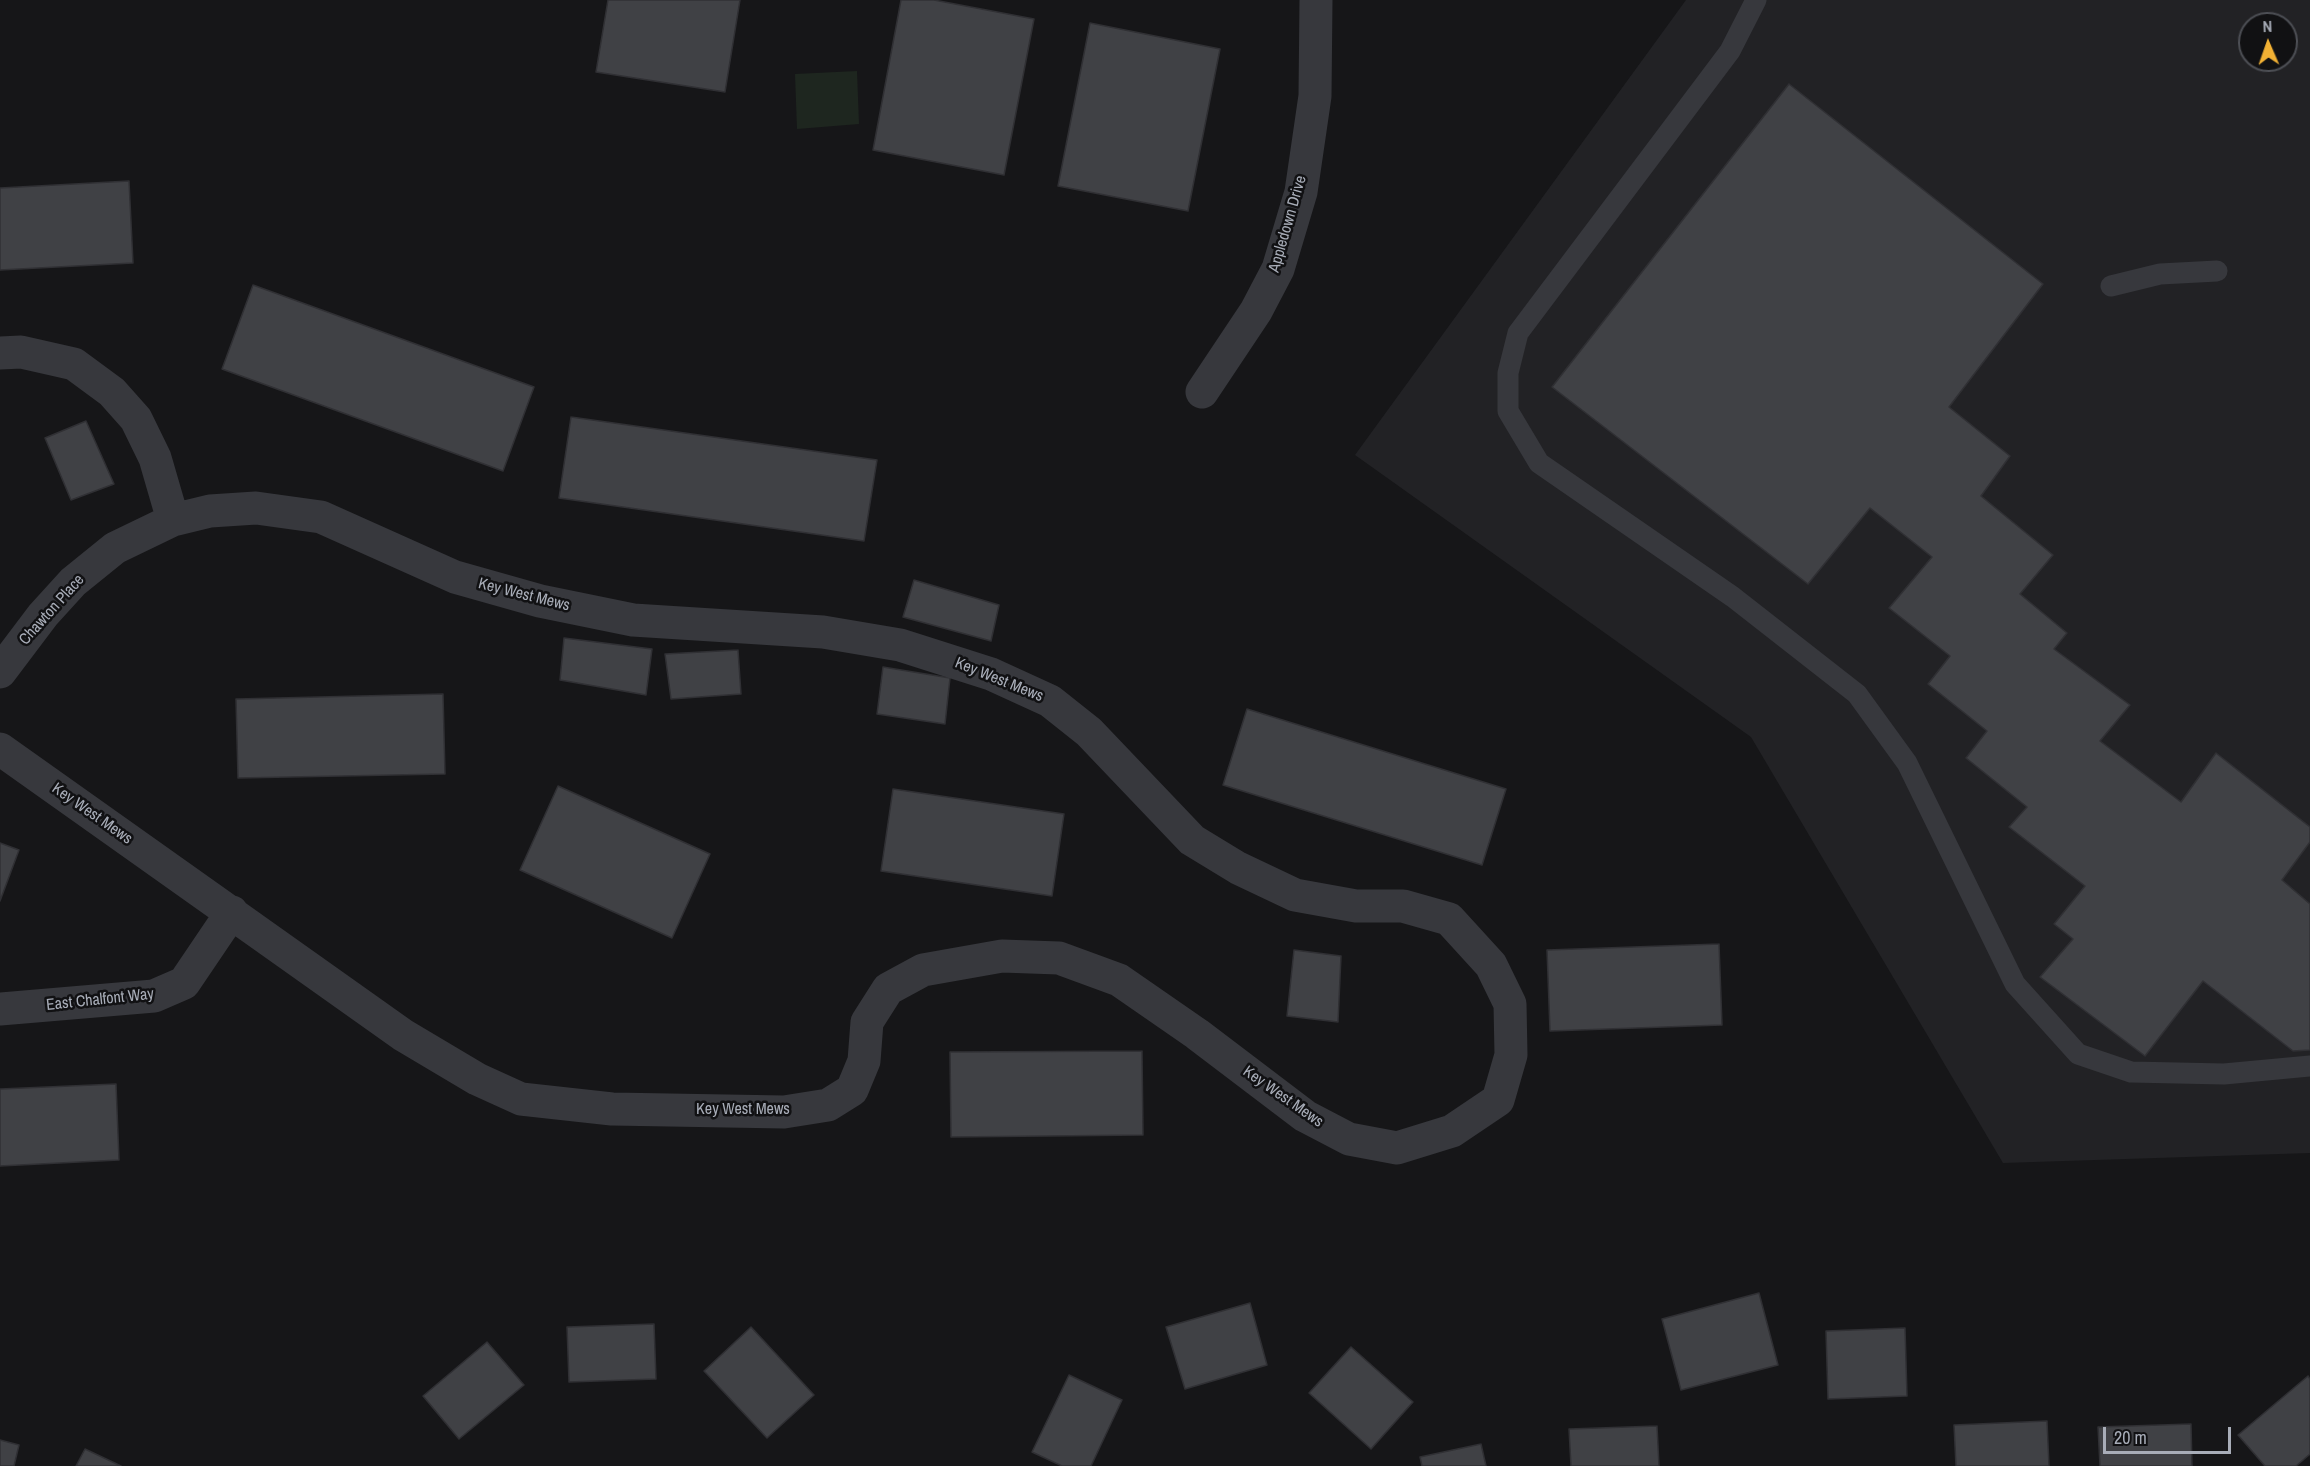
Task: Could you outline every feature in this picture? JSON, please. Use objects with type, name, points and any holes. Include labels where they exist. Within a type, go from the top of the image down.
[{"type":"street","name":"Appledown Drive","points":[[1202,392],[1256,310],[1278,269],[1298,203],[1315,96],[1316,0]]},
{"type":"street","points":[[0,352],[21,352],[74,364],[112,392],[136,419],[155,458],[173,520]]},
{"type":"street","name":"Key West Mews","points":[[0,749],[403,1035],[477,1078],[521,1099],[612,1108],[784,1112],[828,1104],[852,1089],[864,1061],[867,1022],[888,988],[923,970],[1002,956],[1059,958],[1119,980],[1197,1034],[1305,1116],[1349,1139],[1398,1148],[1452,1131],[1498,1100],[1511,1055],[1510,1004],[1491,965],[1449,919],[1403,906],[1356,906],[1295,895],[1238,868],[1192,840],[1089,732],[1050,700],[991,674],[900,645],[823,632],[633,620],[540,601],[455,577],[321,517],[256,508],[210,510],[173,520]]},
{"type":"street","name":"Chawton Place","points":[[0,672],[43,615],[73,582],[115,548],[173,520]]},
{"type":"street","name":"East Chalfont Way","points":[[0,1009],[154,996],[184,983],[232,912]]},
{"type":"lane","points":[[1755,0],[1730,51],[1518,333],[1508,372],[1508,411],[1539,463],[1733,597],[1857,694],[1907,763],[2015,984],[2078,1054],[2131,1072],[2224,1074],[2310,1066]]},
{"type":"lane","points":[[2112,286],[2160,274],[2217,271]]},
{"type":"shaded area","points":[[1686,0],[2310,0],[2310,1153],[2003,1163],[1751,737],[1355,455]]},
{"type":"shaded area","points":[[857,71],[859,124],[797,129],[795,74]]},
{"type":"building","points":[[608,0],[740,0],[725,92],[596,72]]},
{"type":"building","points":[[901,0],[934,0],[1034,19],[1004,175],[873,150]]},
{"type":"building","points":[[1090,23],[1220,49],[1188,211],[1058,186]]},
{"type":"building","points":[[1789,84],[2043,284],[1949,407],[2010,456],[1981,496],[2053,555],[2020,594],[2067,633],[2054,649],[2130,705],[2100,741],[2181,802],[2216,753],[2310,827],[2310,842],[2282,880],[2310,904],[2310,1050],[2293,1051],[2203,981],[2145,1056],[2040,977],[2073,939],[2054,924],[2085,886],[2009,827],[2027,807],[1966,758],[1987,731],[1928,684],[1950,656],[1889,608],[1932,557],[1870,508],[1808,584],[1552,387]]},
{"type":"building","points":[[129,181],[133,263],[0,270],[0,188]]},
{"type":"building","points":[[253,285],[534,387],[503,471],[222,369]]},
{"type":"building","points":[[571,417],[877,460],[864,541],[559,498]]},
{"type":"building","points":[[86,421],[114,484],[71,500],[45,438]]},
{"type":"building","points":[[914,580],[999,605],[991,641],[903,617]]},
{"type":"building","points":[[564,638],[652,649],[646,695],[560,680]]},
{"type":"building","points":[[738,650],[741,694],[671,699],[665,654]]},
{"type":"building","points":[[883,667],[950,678],[945,724],[877,714]]},
{"type":"building","points":[[443,694],[445,774],[238,778],[236,699]]},
{"type":"building","points":[[1247,709],[1506,789],[1482,865],[1223,785]]},
{"type":"building","points":[[558,786],[710,854],[672,938],[520,870]]},
{"type":"building","points":[[893,789],[1064,814],[1052,896],[881,871]]},
{"type":"building","points":[[0,843],[19,850],[0,901]]},
{"type":"building","points":[[1719,944],[1722,1025],[1550,1031],[1547,950]]},
{"type":"building","points":[[1294,950],[1341,956],[1338,1022],[1287,1016]]},
{"type":"building","points":[[1142,1051],[1143,1135],[951,1137],[950,1052]]},
{"type":"building","points":[[116,1084],[119,1160],[0,1166],[0,1089]]},
{"type":"building","points":[[1759,1293],[1778,1365],[1681,1390],[1662,1319]]},
{"type":"building","points":[[1250,1303],[1267,1365],[1185,1389],[1166,1327]]},
{"type":"building","points":[[654,1324],[656,1379],[569,1382],[567,1327]]},
{"type":"building","points":[[751,1327],[814,1395],[767,1438],[704,1371]]},
{"type":"building","points":[[1905,1328],[1907,1396],[1828,1399],[1826,1331]]},
{"type":"building","points":[[487,1342],[524,1385],[459,1439],[423,1396]]},
{"type":"building","points":[[1351,1347],[1413,1402],[1371,1449],[1309,1393]]},
{"type":"building","points":[[1069,1375],[1122,1400],[1091,1466],[1062,1466],[1032,1452]]},
{"type":"building","points":[[2308,1376],[2310,1379],[2310,1454],[2296,1466],[2265,1466],[2238,1435]]},
{"type":"building","points":[[2047,1421],[2049,1466],[1956,1466],[1954,1425]]},
{"type":"building","points":[[2191,1424],[2192,1466],[2100,1466],[2098,1427]]},
{"type":"building","points":[[1657,1426],[1659,1466],[1571,1466],[1569,1429]]},
{"type":"building","points":[[0,1440],[19,1445],[14,1466],[0,1466]]},
{"type":"building","points":[[1481,1444],[1486,1466],[1422,1466],[1420,1457]]},
{"type":"building","points":[[85,1449],[121,1466],[76,1466]]}]
